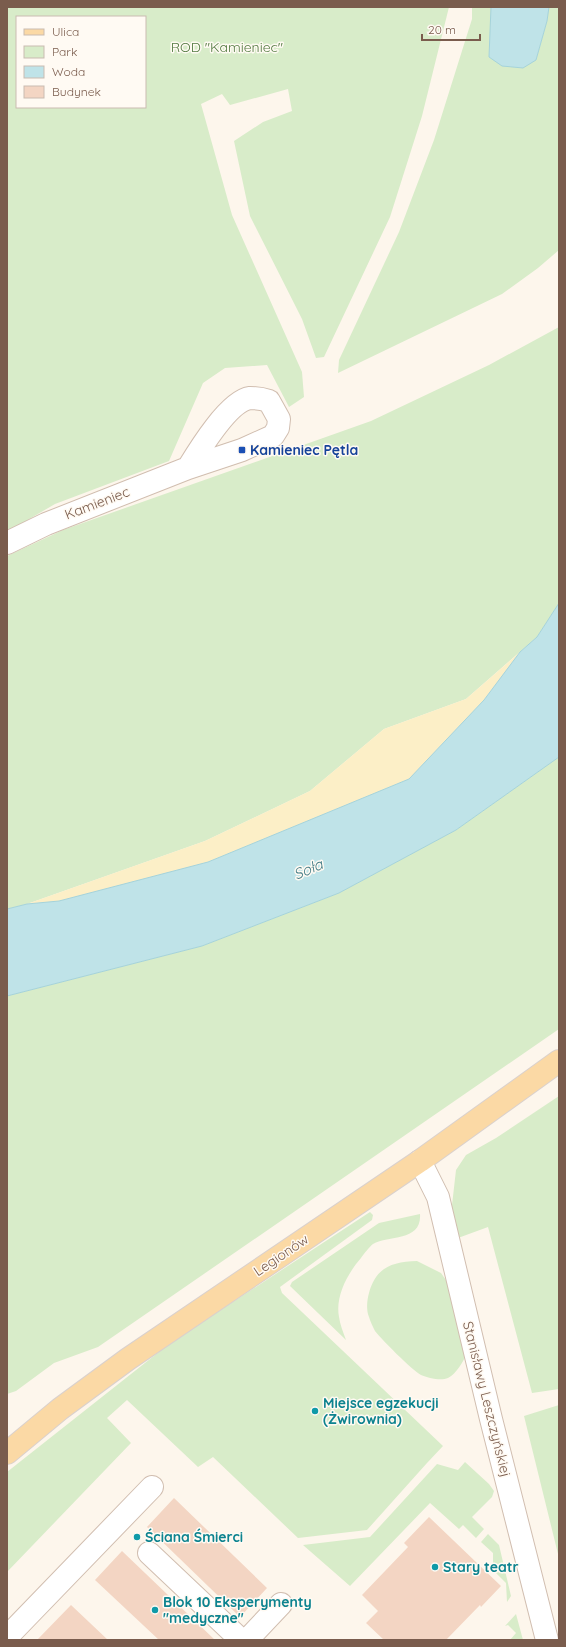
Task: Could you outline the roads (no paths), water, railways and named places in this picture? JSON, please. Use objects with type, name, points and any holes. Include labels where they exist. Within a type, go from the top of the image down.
[{"type":"main road","name":"Legionów","points":[[7,1453],[60,1409],[128,1359],[420,1161],[559,1061]]},
{"type":"street","name":"Kamieniec","points":[[7,543],[46,524],[188,468]]},
{"type":"street","name":"Stanisławy Leszczyńskiej","points":[[420,1161],[438,1197],[501,1461],[548,1640]]},
{"type":"street","points":[[7,1637],[152,1487]]},
{"type":"street","points":[[149,1553],[241,1640]]},
{"type":"street","points":[[247,1640],[281,1604]]},
{"type":"water","points":[[491,7],[549,7],[547,21],[536,60],[523,68],[502,66],[489,57]]},
{"type":"water","name":"Soła","points":[[559,603],[559,757],[456,830],[339,893],[202,946],[7,996],[7,909],[27,904],[59,901],[208,862],[409,779],[484,700],[520,652],[537,637]]},
{"type":"place","name":"Kamieniec Pętla","points":[[242,450]]},
{"type":"place","name":"Miejsce egzekucji (Żwirownia)","points":[[315,1411]]},
{"type":"place","name":"Ściana Śmierci","points":[[137,1537]]},
{"type":"place","name":"Stary teatr","points":[[435,1567]]},
{"type":"place","name":"Blok 10 Eksperymenty \"medyczne\"","points":[[155,1610]]},
{"type":"park label","name":"ROD \"Kamieniec\"","points":[[227,47]]}]
